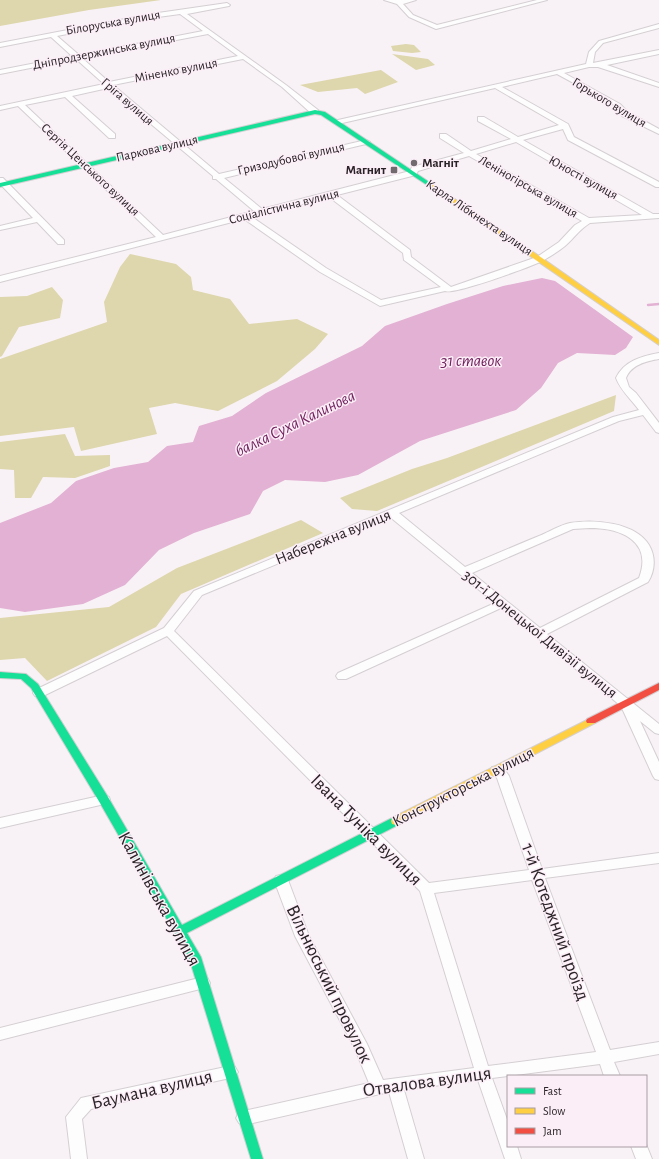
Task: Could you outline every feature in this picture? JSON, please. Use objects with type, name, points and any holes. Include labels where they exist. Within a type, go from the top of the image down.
[{"type":"street","points":[[387,0],[399,3],[413,0]]},
{"type":"street","points":[[399,3],[411,16],[436,27],[544,0]]},
{"type":"street","name":"Білоруська вулиця","points":[[0,45],[151,16],[227,5]]},
{"type":"street","name":"Карла Лібкнехта вулиця","points":[[181,12],[284,86],[315,112],[324,113],[338,122],[540,259],[659,344]]},
{"type":"street","points":[[589,66],[592,52],[601,42],[659,26]]},
{"type":"street","name":"Дніпродзержинська вулиця","points":[[0,72],[207,30]]},
{"type":"street","name":"Гріга вулиця","points":[[52,35],[74,56],[177,144],[260,212]]},
{"type":"street","points":[[338,122],[589,66],[659,52]]},
{"type":"street","name":"Дніпродзержинська вулиця","points":[[0,68],[74,56]]},
{"type":"street","name":"Міненко вулиця","points":[[0,108],[244,57]]},
{"type":"street","points":[[599,65],[659,86]]},
{"type":"street","name":"Горького вулиця","points":[[560,73],[618,105],[624,114],[659,132]]},
{"type":"street","points":[[498,86],[565,126],[571,138],[659,185]]},
{"type":"street","points":[[66,94],[112,136]]},
{"type":"street","name":"Сергія Ценського вулиця","points":[[20,104],[160,237]]},
{"type":"street","name":"Паркова вулиця","points":[[1,183],[86,166],[315,112]]},
{"type":"street","name":"Юності вулиця","points":[[481,119],[515,140],[656,217]]},
{"type":"street","name":"Соціалістична вулиця","points":[[0,279],[160,237],[413,174],[415,169],[468,152],[565,126]]},
{"type":"street","name":"Леніногірська вулиця","points":[[443,136],[588,221]]},
{"type":"street","name":"Гризодубової вулиця","points":[[216,177],[366,142]]},
{"type":"street","points":[[1,183],[39,219],[60,242]]},
{"type":"street","points":[[332,195],[407,252],[407,258],[450,290],[540,259],[562,244],[578,227],[588,221],[656,217]]},
{"type":"street","points":[[245,216],[323,270],[380,303],[448,288]]},
{"type":"street","points":[[0,228],[39,219]]},
{"type":"street","points":[[659,356],[640,360],[622,373],[621,378],[625,388],[646,411],[659,430]]},
{"type":"street","name":"Набережна вулиця","points":[[40,693],[168,631],[198,593],[616,419],[646,411]]},
{"type":"street","name":"301-ї Донецької Дивізії вулиця","points":[[392,513],[626,704],[659,776]]},
{"type":"street","points":[[464,572],[571,526],[608,526],[626,531],[640,539],[647,548],[651,560],[650,570],[644,580],[539,633]]},
{"type":"street","points":[[342,676],[503,603]]},
{"type":"street","name":"Івана Туніка вулиця","points":[[168,631],[426,889],[483,1074],[507,1142]]},
{"type":"street","name":"Калинівська вулиця","points":[[0,674],[16,674],[23,676],[29,680],[40,693],[195,957],[257,1159]]},
{"type":"street","name":"Конструкторська вулиця","points":[[181,931],[659,686]]},
{"type":"street","points":[[626,704],[659,730]]},
{"type":"street","name":"1-й Котеджний проїзд","points":[[496,770],[503,776],[537,874],[612,1075]]},
{"type":"street","points":[[0,823],[104,800]]},
{"type":"street","points":[[426,889],[659,858]]},
{"type":"street","name":"Вільнюський провулок","points":[[281,880],[302,936],[362,1048],[378,1087]]},
{"type":"street","points":[[0,1034],[203,983]]},
{"type":"street","name":"Отвалова вулиця","points":[[244,1118],[378,1087],[483,1074],[659,1048]]},
{"type":"street","name":"Баумана вулиця","points":[[80,1159],[74,1117],[86,1103],[230,1072]]},
{"type":"street","points":[[395,1085],[416,1159]]},
{"type":"street","name":"Івана Туніка вулиця","points":[[509,1147],[513,1159]]},
{"type":"street","points":[[639,1147],[644,1159]]},
{"type":"shaded area","points":[[0,0],[161,0],[89,10],[0,26]]},
{"type":"shaded area","points":[[406,44],[414,45],[421,52],[412,53],[393,51],[391,46]]},
{"type":"shaded area","points":[[392,54],[428,59],[435,65],[416,70]]},
{"type":"shaded area","points":[[381,70],[398,82],[365,94],[357,88],[318,92],[300,85]]},
{"type":"shaded area","points":[[130,254],[176,264],[191,277],[193,290],[230,299],[249,324],[297,319],[328,334],[315,349],[277,381],[218,411],[175,403],[149,408],[157,434],[81,451],[74,427],[0,436],[0,359],[107,322],[104,302],[120,267]]},
{"type":"shaded area","points":[[52,287],[63,300],[60,318],[19,327],[0,357],[0,297],[27,296]]},
{"type":"shaded area","points":[[616,395],[614,411],[377,511],[352,509],[340,498],[412,469],[447,458]]},
{"type":"shaded area","points":[[65,434],[75,456],[110,455],[110,466],[75,478],[43,477],[31,498],[15,498],[14,470],[0,469],[0,442]]},
{"type":"shaded area","points":[[301,520],[323,533],[181,594],[156,627],[47,681],[25,658],[0,660],[0,618],[109,607],[177,568]]},
{"type":"water","name":"31 ставок","points":[[542,278],[555,281],[633,337],[626,348],[615,355],[577,353],[558,363],[541,388],[516,410],[420,441],[358,475],[325,482],[285,480],[263,491],[250,514],[194,533],[159,550],[125,585],[83,604],[25,612],[0,608],[0,523],[51,503],[76,481],[114,468],[148,462],[167,446],[193,442],[199,426],[232,416],[266,393],[362,346],[385,326],[503,286]]},
{"type":"waterway","name":"балка Суха Калинова","points":[[648,305],[659,304]]},
{"type":"traffic: fast","points":[[0,185],[315,112],[323,113],[429,184]]},
{"type":"traffic: fast","points":[[0,675],[23,676],[35,686],[104,800],[195,957],[257,1159]]},
{"type":"traffic: fast","points":[[181,931],[396,821]]},
{"type":"traffic: slow","points":[[429,184],[540,259],[659,343]]},
{"type":"traffic: slow","points":[[396,821],[591,721]]},
{"type":"traffic: jam","points":[[591,721],[659,686]]},
{"type":"place","name":"Магніт","points":[[414,163]]},
{"type":"place","name":"Магнит","points":[[394,170]]}]
